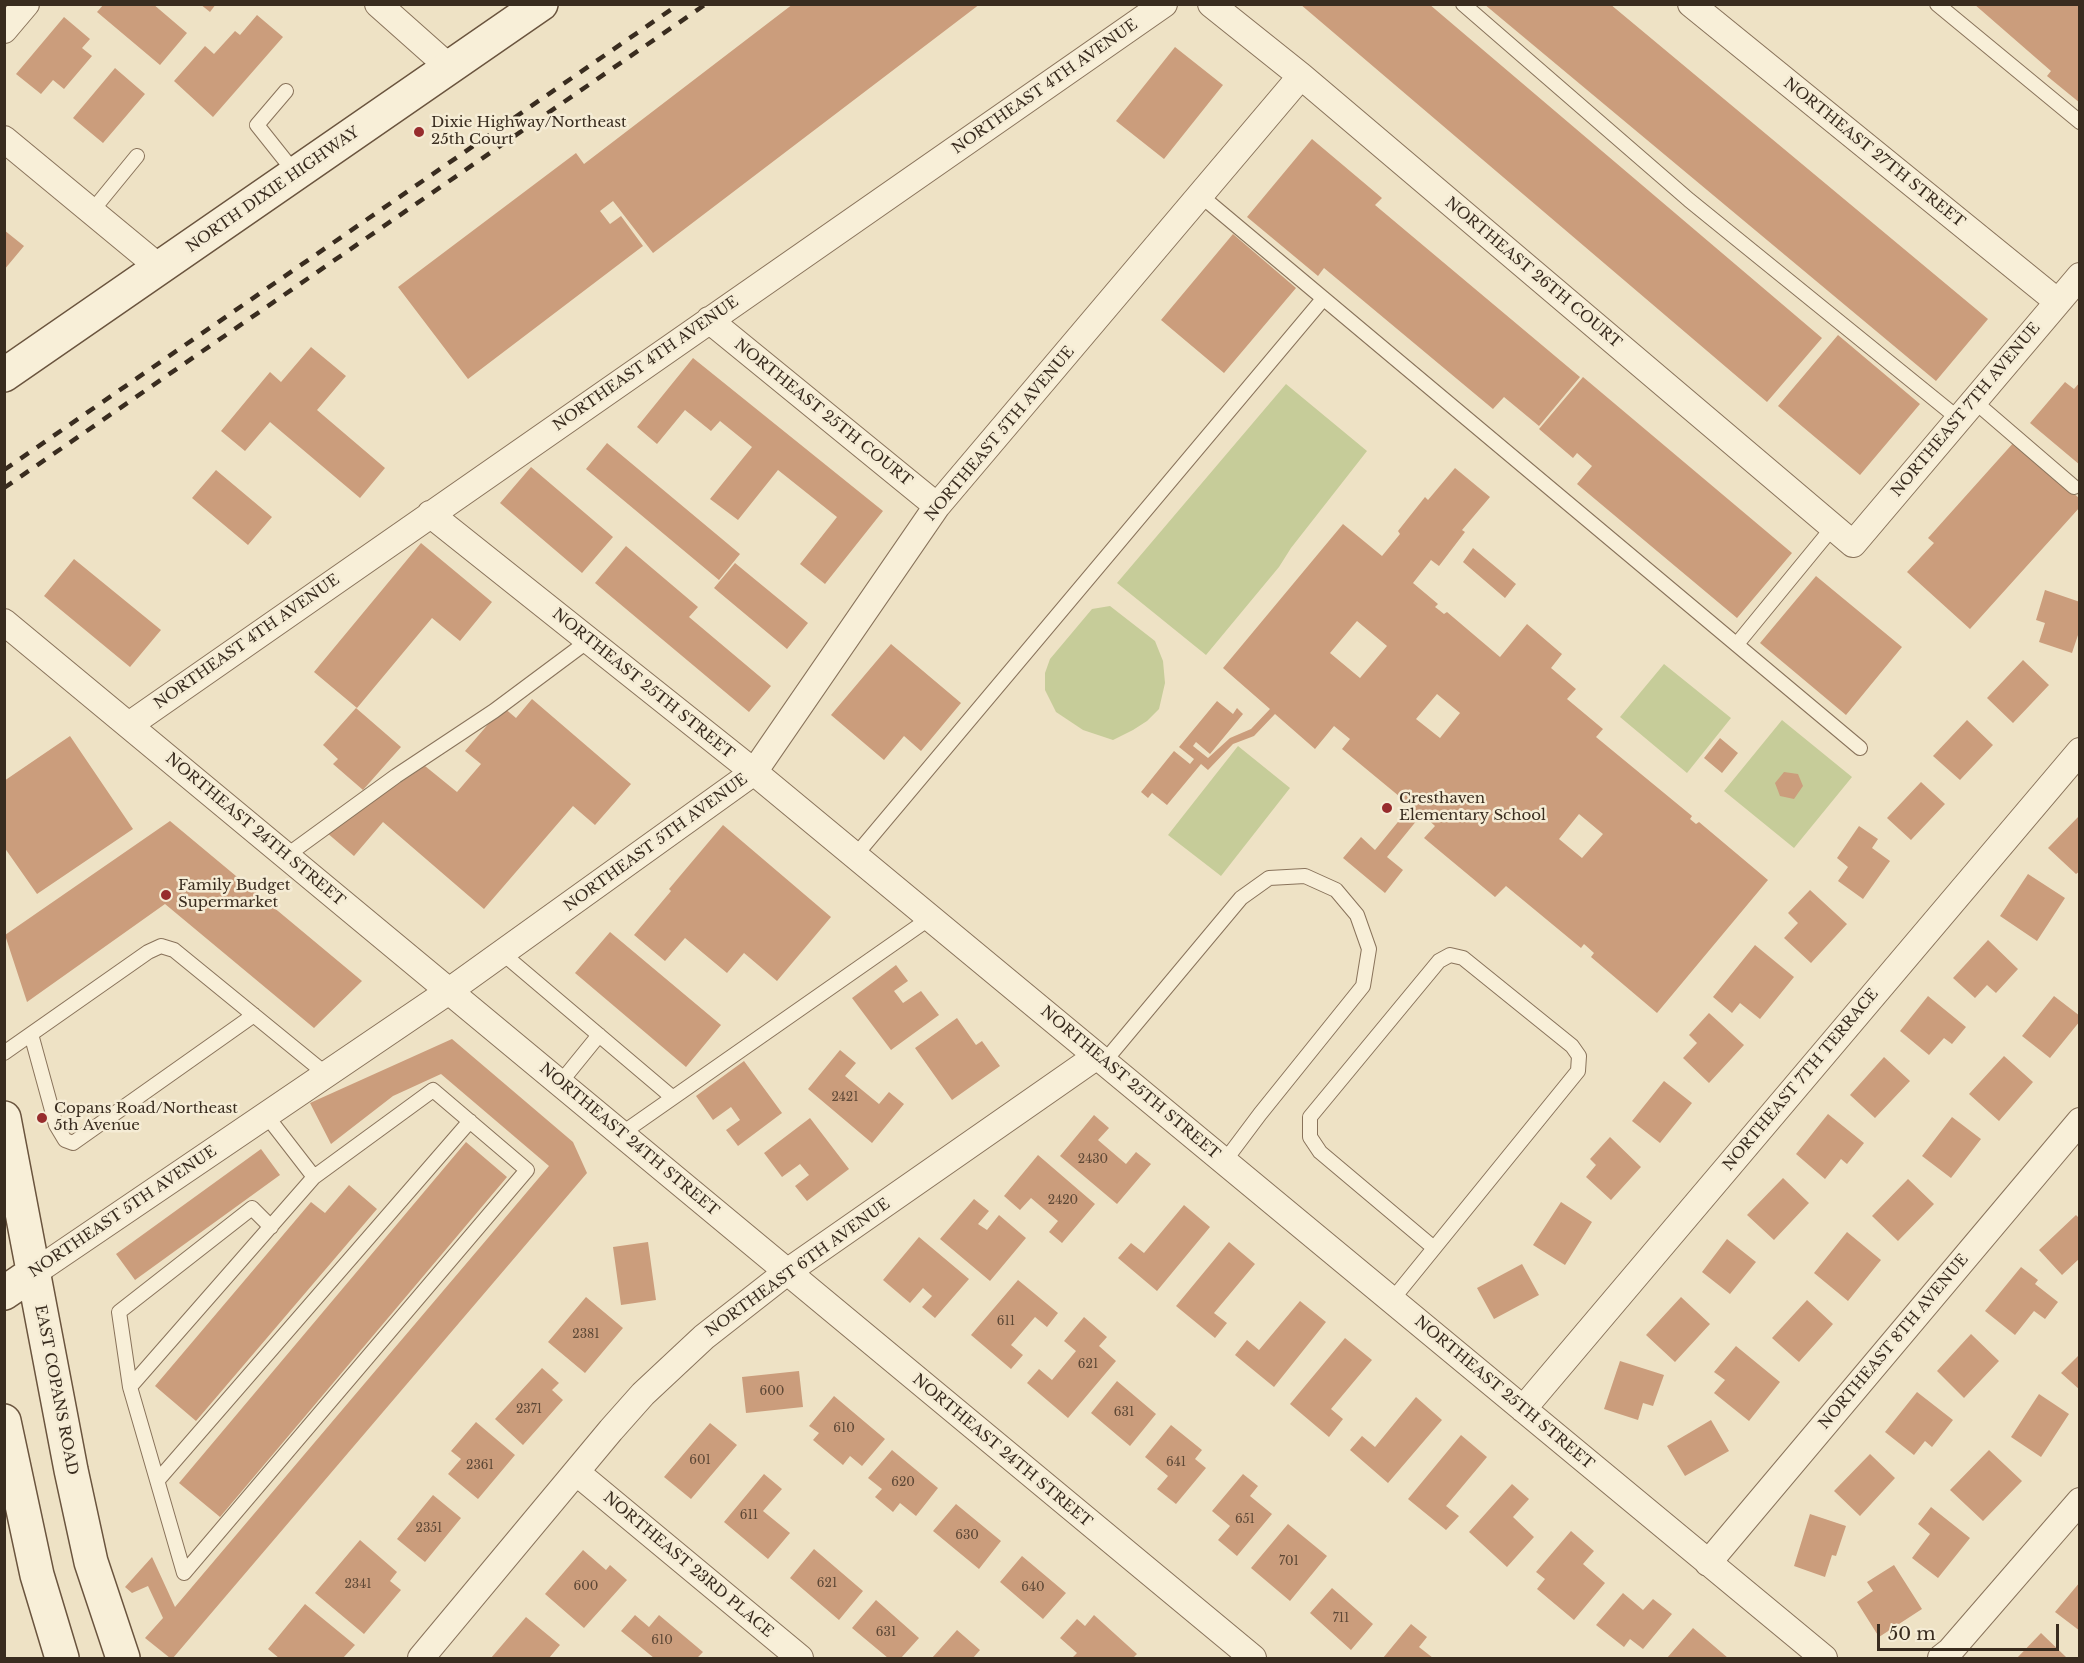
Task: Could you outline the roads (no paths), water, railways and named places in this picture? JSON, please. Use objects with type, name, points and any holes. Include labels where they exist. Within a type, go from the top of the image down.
[{"type":"main road","name":"NORTH DIXIE HIGHWAY","points":[[4,375],[542,4]]},
{"type":"main road","name":"EAST COPANS ROAD","points":[[4,1118],[90,1562],[123,1659]]},
{"type":"main road","name":"NORTHEAST 5TH AVENUE","points":[[4,1293],[35,1272]]},
{"type":"main road","points":[[4,1421],[37,1575],[62,1659]]},
{"type":"street","points":[[4,30],[26,4]]},
{"type":"street","points":[[378,4],[450,68]]},
{"type":"street","name":"NORTHEAST 4TH AVENUE","points":[[129,725],[1164,4]]},
{"type":"street","name":"NORTHEAST 26TH COURT","points":[[1211,4],[1301,76],[1853,544]]},
{"type":"street","name":"NORTHEAST 27TH STREET","points":[[1691,4],[2058,302]]},
{"type":"street","name":"NORTHEAST 5TH AVENUE","points":[[35,1272],[449,991],[754,772],[937,506],[1301,76]]},
{"type":"street","points":[[4,139],[160,268]]},
{"type":"street","name":"NORTHEAST 7TH AVENUE","points":[[1853,544],[2079,276]]},
{"type":"street","name":"NORTHEAST 25TH COURT","points":[[709,320],[937,506]]},
{"type":"street","name":"NORTHEAST 25TH STREET","points":[[430,514],[754,772],[1824,1659]]},
{"type":"street","name":"NORTHEAST 24TH STREET","points":[[4,622],[1252,1659]]},
{"type":"street","name":"NORTHEAST 7TH TERRACE","points":[[1522,1409],[2079,751]]},
{"type":"street","name":"NORTHEAST 6TH AVENUE","points":[[422,1659],[610,1430],[704,1337],[787,1272],[1100,1059]]},
{"type":"street","name":"NORTHEAST 8TH AVENUE","points":[[1708,1563],[2079,1120]]},
{"type":"street","name":"NORTHEAST 23RD PLACE","points":[[576,1472],[800,1659]]},
{"type":"street","points":[[1941,1659],[2079,1501]]},
{"type":"lane","points":[[1463,4],[1689,200],[1966,410],[2074,487]]},
{"type":"lane","points":[[1937,4],[2079,122]]},
{"type":"lane","points":[[286,91],[257,125],[296,174]]},
{"type":"lane","points":[[92,211],[137,156]]},
{"type":"lane","points":[[1200,195],[1860,748]]},
{"type":"lane","points":[[855,856],[1323,299]]},
{"type":"lane","points":[[1737,644],[1833,527]]},
{"type":"lane","points":[[286,856],[396,776],[494,711],[588,640]]},
{"type":"lane","points":[[1100,1059],[1241,898],[1269,878],[1305,876],[1336,890],[1357,915],[1369,949],[1363,987],[1224,1162]]},
{"type":"lane","points":[[621,1134],[930,918]]},
{"type":"lane","points":[[4,1053],[148,952],[161,946],[174,950],[326,1074]]},
{"type":"lane","points":[[502,953],[672,1097]]},
{"type":"lane","points":[[1392,1300],[1578,1071],[1579,1056],[1572,1046],[1463,957],[1450,955],[1439,961],[1310,1117],[1310,1137],[1320,1152],[1434,1248]]},
{"type":"lane","points":[[31,1034],[56,1125],[65,1140],[74,1143],[254,1015]]},
{"type":"lane","points":[[560,1083],[599,1035]]},
{"type":"lane","points":[[130,1387],[314,1178],[433,1090],[527,1170],[184,1573],[130,1387],[118,1311],[252,1208],[270,1227]]},
{"type":"lane","points":[[266,1115],[314,1178]]},
{"type":"lane","points":[[158,1480],[470,1121]]},
{"type":"railway","points":[[4,470],[679,4]]},
{"type":"railway","points":[[4,488],[706,4]]},
{"type":"place","name":"Dixie Highway/Northeast 25th Court","points":[[419,132]]},
{"type":"place","name":"Cresthaven Elementary School","points":[[1387,808]]},
{"type":"place","name":"Family Budget Supermarket","points":[[166,895]]},
{"type":"place","name":"Copans Road/Northeast 5th Avenue","points":[[42,1118]]}]
